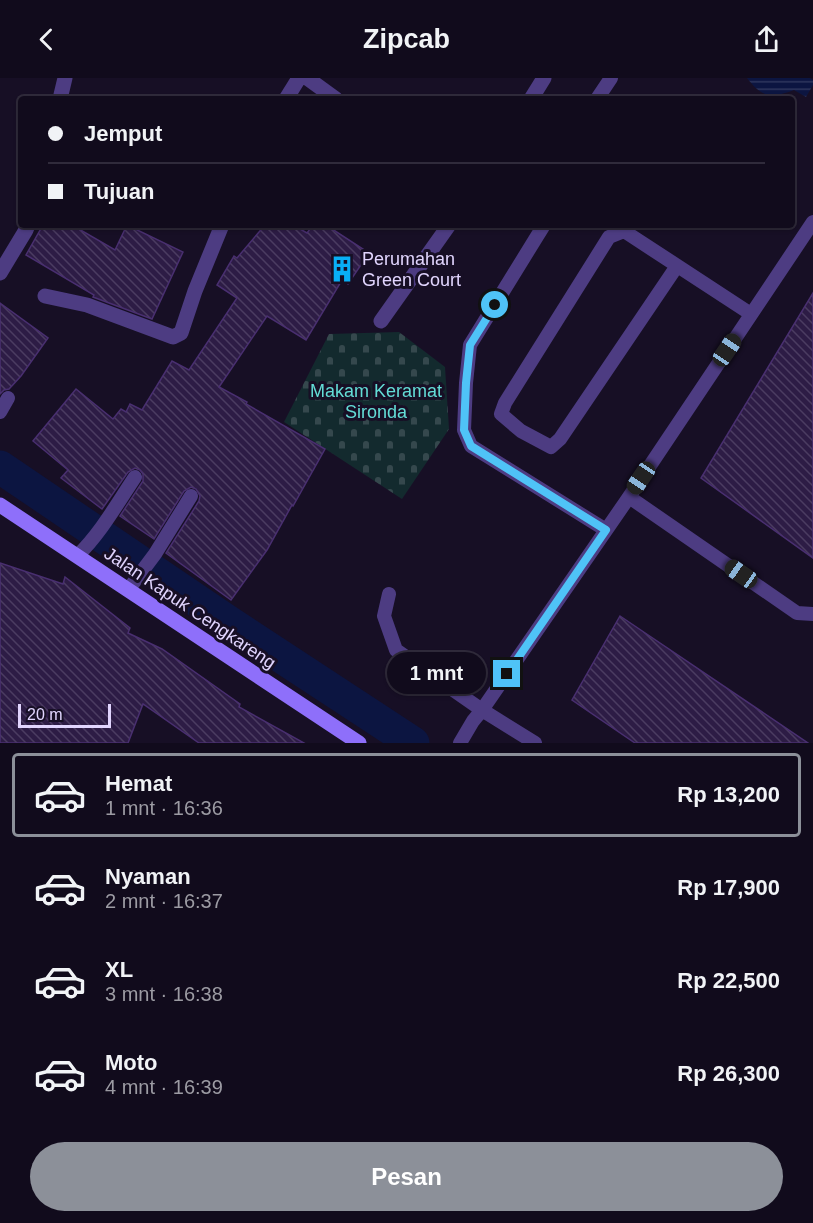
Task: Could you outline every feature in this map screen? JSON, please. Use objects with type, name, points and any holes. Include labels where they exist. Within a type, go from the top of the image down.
[{"type":"street","points":[[61,96],[65,78]]},
{"type":"street","points":[[288,96],[299,78]]},
{"type":"street","points":[[307,78],[332,96]]},
{"type":"street","points":[[533,96],[544,78]]},
{"type":"street","points":[[0,274],[27,228]]},
{"type":"street","points":[[45,296],[87,305],[173,337],[177,336],[221,228]]},
{"type":"street","points":[[381,321],[447,228]]},
{"type":"street","name":"Jalan Kapuk Cengkareng","points":[[0,505],[81,551],[359,743]]},
{"type":"lane","points":[[599,96],[611,78]]},
{"type":"lane","points":[[461,740],[629,497],[751,314],[807,242],[813,222]]},
{"type":"lane","points":[[542,228],[470,345],[464,430],[471,446],[606,530]]},
{"type":"lane","points":[[677,266],[560,439],[551,447],[521,431],[501,414],[504,403],[609,237],[619,228],[751,314]]},
{"type":"lane","points":[[0,412],[8,398]]},
{"type":"lane","points":[[81,551],[110,515],[135,477]]},
{"type":"lane","points":[[131,586],[155,554],[190,496]]},
{"type":"lane","points":[[629,497],[797,613],[813,614]]},
{"type":"lane","points":[[389,594],[384,616],[396,650],[482,710],[535,743]]},
{"type":"green space","name":"Makam Keramat Sironda","points":[[399,332],[445,367],[449,429],[402,499],[284,422],[329,334]]},
{"type":"shaded area","points":[[747,78],[810,78],[813,80],[813,85],[806,97],[794,90],[768,95],[758,90]]},
{"type":"building","points":[[41,228],[77,228],[115,250],[126,228],[133,228],[183,252],[152,319],[93,297],[94,295],[26,255]]},
{"type":"building","points":[[262,228],[298,228],[307,233],[311,228],[331,228],[369,253],[348,284],[342,280],[306,340],[267,316],[219,387],[325,449],[267,550],[231,600],[166,553],[199,501],[200,496],[196,489],[191,487],[184,491],[154,539],[120,516],[143,481],[143,474],[140,470],[135,468],[128,472],[102,509],[61,478],[68,470],[33,441],[76,389],[113,419],[121,409],[126,412],[130,404],[142,410],[172,361],[189,370],[237,298],[217,285],[234,256],[237,258]]},
{"type":"building","points":[[813,293],[813,558],[701,478]]},
{"type":"building","points":[[0,303],[48,338],[21,376],[9,389],[0,394]]},
{"type":"building","points":[[0,563],[63,584],[65,577],[130,628],[128,633],[162,649],[240,704],[239,707],[304,743],[199,743],[143,704],[128,743],[0,743]]},
{"type":"building","points":[[620,616],[808,743],[635,743],[572,700]]},
{"type":"waterway","points":[[0,467],[227,621],[413,743]]},
{"type":"place","name":"Perumahan Green Court","points":[[342,269]]},
{"type":"route","points":[[495,305],[470,345],[464,430],[471,446],[606,530],[507,674]]}]
